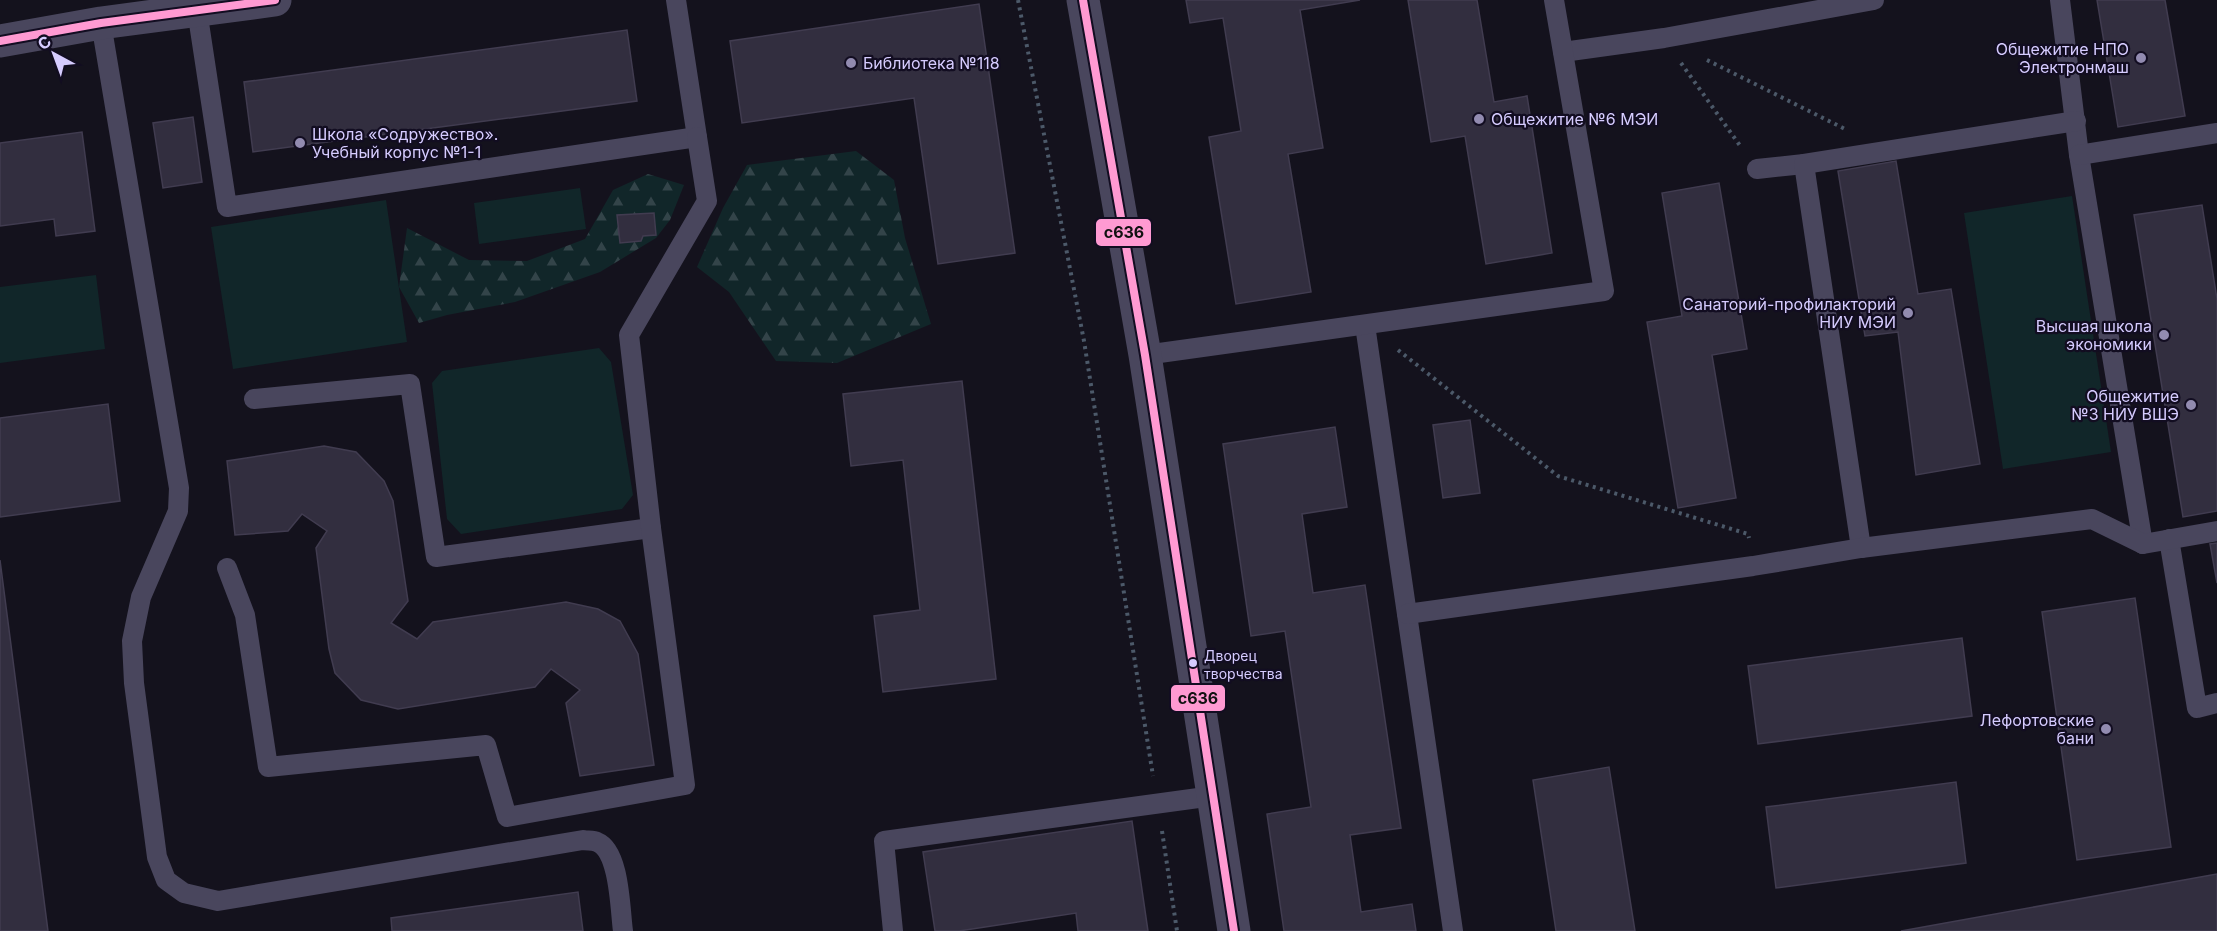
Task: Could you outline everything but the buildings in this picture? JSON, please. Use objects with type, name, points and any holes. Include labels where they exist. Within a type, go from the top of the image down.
[{"type":"street","points":[[0,41],[102,23],[274,0]]},
{"type":"street","points":[[1083,0],[1145,356],[1234,931]]},
{"type":"lane","points":[[227,568],[245,615],[268,767],[486,745],[507,817],[685,784],[628,335],[707,201],[676,0]]},
{"type":"lane","points":[[1145,356],[1604,291],[1554,0]]},
{"type":"lane","points":[[1563,52],[1664,38],[1874,0]]},
{"type":"lane","points":[[2060,0],[2079,155],[2143,544]]},
{"type":"lane","points":[[197,10],[227,207],[698,137]]},
{"type":"lane","points":[[102,23],[180,488],[178,511],[141,597],[132,641],[134,683],[156,857],[166,880],[184,893],[218,901],[583,840],[598,842],[609,854],[617,878],[623,931]]},
{"type":"lane","points":[[1756,170],[2076,121]]},
{"type":"lane","points":[[2079,155],[2217,133]]},
{"type":"lane","points":[[1804,164],[1861,548]]},
{"type":"lane","points":[[1365,325],[1453,931]]},
{"type":"lane","points":[[254,399],[410,384],[436,556],[651,528]]},
{"type":"lane","points":[[1407,614],[1753,566],[1861,548],[2092,519],[2143,544],[2217,531]]},
{"type":"lane","points":[[2169,539],[2197,708],[2217,703]]},
{"type":"lane","points":[[893,931],[884,841],[1214,796]]},
{"type":"path","points":[[1018,0],[1084,341],[1177,931]]},
{"type":"path","points":[[1664,38],[1886,150]]},
{"type":"path","points":[[1664,38],[1756,170]]},
{"type":"path","points":[[1365,325],[1558,476],[1748,534],[1753,566]]},
{"type":"green space","points":[[856,151],[894,180],[905,238],[931,324],[837,363],[776,361],[729,292],[697,267],[723,208],[747,165]]},
{"type":"green space","points":[[648,174],[684,185],[670,220],[656,238],[600,272],[515,302],[447,315],[419,323],[399,287],[407,228],[469,260],[527,261],[585,239],[613,190]]},
{"type":"green space","points":[[580,188],[586,229],[479,244],[474,203]]},
{"type":"green space","points":[[2072,196],[2111,452],[2003,469],[1964,213]]},
{"type":"green space","points":[[386,200],[407,342],[233,369],[211,227]]},
{"type":"green space","points":[[96,275],[105,349],[0,363],[0,287]]},
{"type":"green space","points":[[599,348],[611,362],[633,495],[622,509],[461,534],[447,519],[432,383],[442,371]]},
{"type":"transit line","name":"с636","points":[[0,41],[101,23],[275,0]]},
{"type":"transit line","name":"с636","points":[[1083,0],[1145,355],[1234,931]]},
{"type":"place","name":"Общежитие НПО Электронмаш","points":[[2141,58]]},
{"type":"place","name":"Библиотека №118","points":[[851,63]]},
{"type":"place","name":"Общежитие №6 МЭИ","points":[[1479,119]]},
{"type":"place","name":"Школа «Содружество». Учебный корпус №1-1","points":[[300,143]]},
{"type":"place","name":"Санаторий-профилакторий НИУ МЭИ","points":[[1908,313]]},
{"type":"place","name":"Высшая школа экономики","points":[[2164,335]]},
{"type":"place","name":"Общежитие №3 НИУ ВШЭ","points":[[2191,405]]},
{"type":"place","name":"Дворец творчества","points":[[1193,663]]},
{"type":"place","name":"Лефортовские бани","points":[[2106,729]]}]
